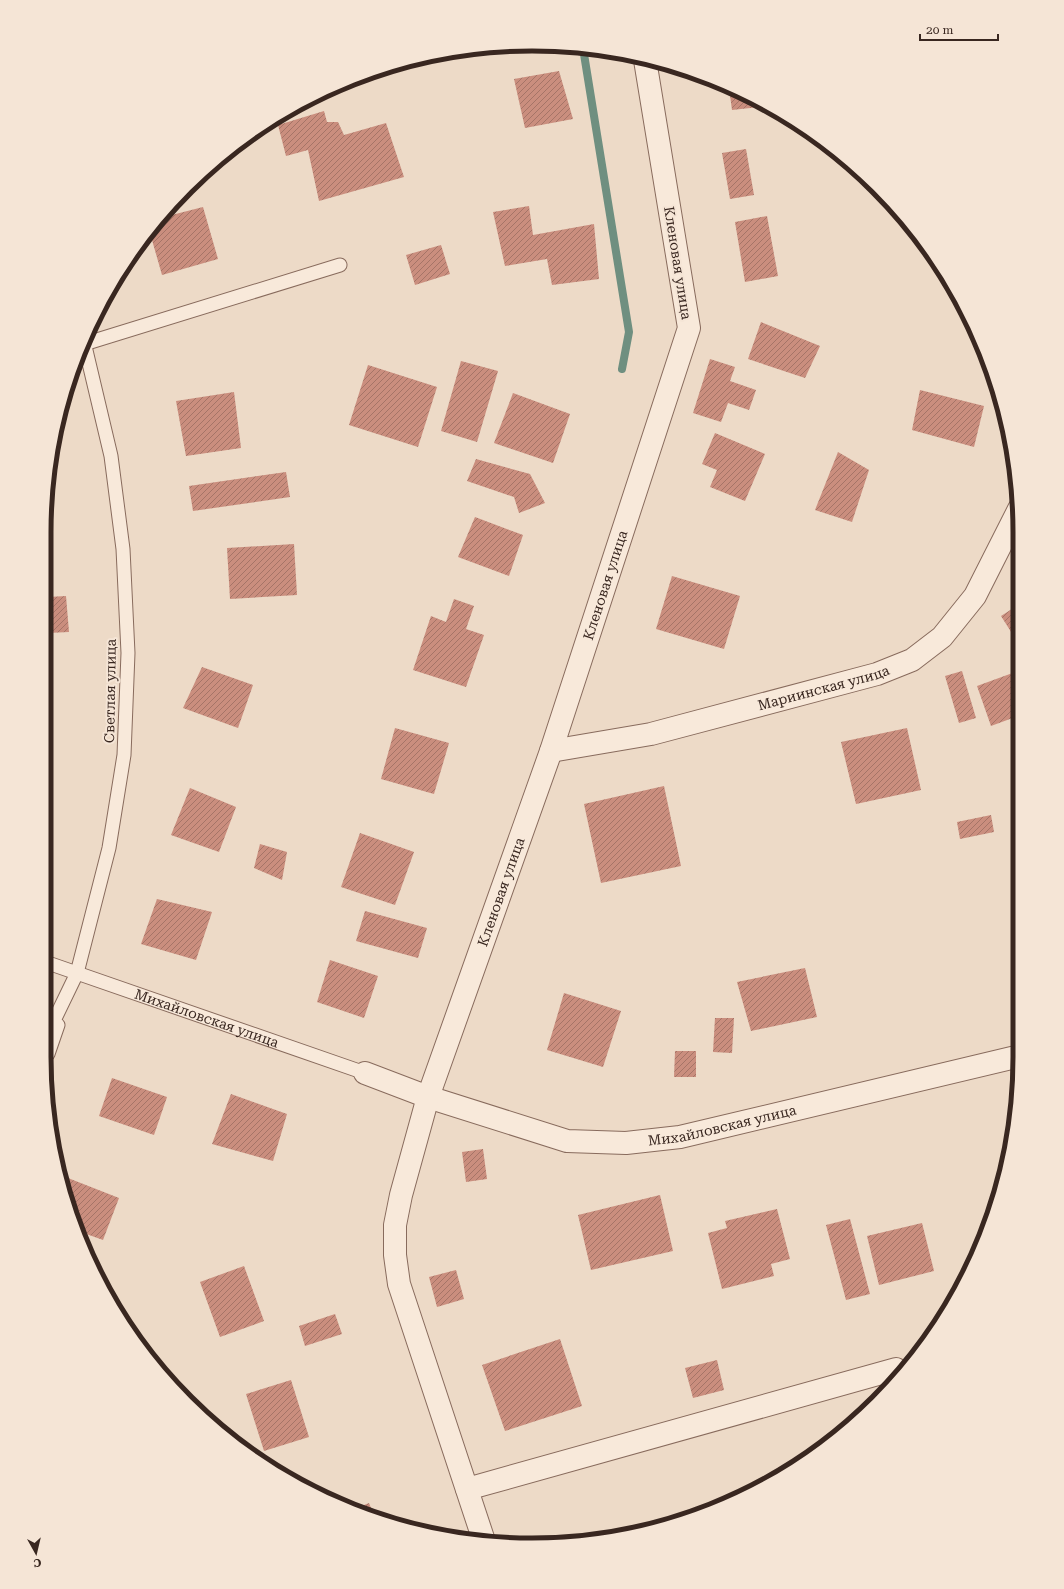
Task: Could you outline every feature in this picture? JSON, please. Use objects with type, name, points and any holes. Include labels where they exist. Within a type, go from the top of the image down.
[{"type":"street","name":"Кленовая улица","points":[[482,1535],[399,1284],[395,1255],[395,1225],[401,1195],[428,1097],[551,751],[689,328],[645,64]]},
{"type":"street","name":"Мариинская улица","points":[[551,751],[651,734],[877,674],[912,660],[942,637],[975,596],[1013,523]]},
{"type":"street","name":"Михайловская улица","points":[[365,1073],[428,1097],[566,1141],[626,1143],[680,1137],[1013,1058]]},
{"type":"street","points":[[467,1489],[896,1369]]},
{"type":"lane","points":[[91,341],[340,265]]},
{"type":"lane","name":"Светлая улица","points":[[51,1027],[77,972],[109,848],[124,755],[128,653],[123,548],[111,456],[86,353]]},
{"type":"lane","name":"Михайловская улица","points":[[51,964],[365,1073]]},
{"type":"lane","points":[[51,1046],[77,972]]},
{"type":"building","points":[[559,71],[573,119],[525,128],[514,79]]},
{"type":"building","points":[[730,94],[757,107],[732,110]]},
{"type":"building","points":[[324,111],[327,122],[338,122],[344,135],[386,123],[404,177],[319,201],[308,150],[286,156],[278,125]]},
{"type":"building","points":[[746,149],[754,195],[730,199],[722,153]]},
{"type":"building","points":[[529,206],[533,235],[594,224],[599,279],[552,285],[547,259],[505,266],[493,212]]},
{"type":"building","points":[[203,207],[218,259],[162,275],[151,237],[170,216]]},
{"type":"building","points":[[767,216],[778,276],[745,282],[735,222]]},
{"type":"building","points":[[441,245],[450,274],[415,285],[406,255]]},
{"type":"building","points":[[761,322],[820,346],[805,378],[748,359]]},
{"type":"building","points":[[710,359],[735,367],[730,381],[756,390],[749,410],[728,403],[721,422],[693,413]]},
{"type":"building","points":[[461,361],[498,371],[477,442],[441,431]]},
{"type":"building","points":[[368,365],[437,387],[418,447],[349,425]]},
{"type":"building","points":[[920,390],[984,406],[974,447],[912,430]]},
{"type":"building","points":[[234,392],[241,448],[186,456],[176,401]]},
{"type":"building","points":[[513,393],[570,414],[553,463],[494,443]]},
{"type":"building","points":[[715,433],[765,454],[745,501],[710,487],[717,470],[702,464]]},
{"type":"building","points":[[838,452],[869,470],[852,522],[815,510]]},
{"type":"building","points":[[476,459],[530,474],[545,503],[519,513],[514,497],[467,481]]},
{"type":"building","points":[[286,472],[290,497],[193,511],[189,486]]},
{"type":"building","points":[[475,517],[523,535],[509,576],[458,557]]},
{"type":"building","points":[[294,544],[297,595],[230,599],[227,548]]},
{"type":"building","points":[[672,576],[740,596],[724,649],[656,629]]},
{"type":"building","points":[[66,596],[69,632],[51,633],[51,597]]},
{"type":"building","points":[[454,599],[474,606],[466,629],[484,635],[466,687],[413,670],[431,616],[446,622]]},
{"type":"building","points":[[1013,608],[1013,635],[1001,616]]},
{"type":"building","points":[[202,667],[253,685],[238,728],[183,708]]},
{"type":"building","points":[[962,671],[976,718],[959,723],[945,676]]},
{"type":"building","points":[[1013,673],[1013,718],[991,726],[977,686]]},
{"type":"building","points":[[395,728],[449,743],[434,794],[381,779]]},
{"type":"building","points":[[907,728],[921,790],[856,804],[841,742]]},
{"type":"building","points":[[664,786],[681,866],[601,883],[584,804]]},
{"type":"building","points":[[190,788],[236,807],[219,852],[171,835]]},
{"type":"building","points":[[991,815],[994,832],[960,839],[957,822]]},
{"type":"building","points":[[360,833],[414,852],[395,905],[341,887]]},
{"type":"building","points":[[260,844],[287,852],[282,880],[254,868]]},
{"type":"building","points":[[157,899],[212,912],[196,960],[141,944]]},
{"type":"building","points":[[365,911],[427,928],[418,958],[356,941]]},
{"type":"building","points":[[330,960],[378,976],[364,1018],[317,1002]]},
{"type":"building","points":[[805,968],[817,1017],[751,1031],[737,982]]},
{"type":"building","points":[[564,993],[621,1011],[603,1067],[547,1050]]},
{"type":"building","points":[[715,1018],[734,1018],[732,1053],[713,1052]]},
{"type":"building","points":[[675,1051],[696,1051],[696,1077],[674,1077]]},
{"type":"building","points":[[112,1078],[167,1097],[154,1135],[99,1116]]},
{"type":"building","points":[[231,1094],[287,1114],[273,1161],[212,1144]]},
{"type":"building","points":[[483,1149],[487,1179],[466,1182],[462,1152]]},
{"type":"building","points":[[68,1178],[119,1198],[103,1240],[85,1234],[67,1181]]},
{"type":"building","points":[[660,1195],[673,1251],[591,1270],[578,1215]]},
{"type":"building","points":[[777,1209],[790,1259],[771,1264],[774,1276],[722,1289],[708,1233],[727,1228],[725,1221]]},
{"type":"building","points":[[850,1219],[870,1294],[846,1300],[826,1225]]},
{"type":"building","points":[[922,1223],[934,1271],[879,1285],[867,1236]]},
{"type":"building","points":[[244,1266],[264,1321],[220,1337],[200,1282]]},
{"type":"building","points":[[456,1270],[464,1299],[437,1307],[429,1277]]},
{"type":"building","points":[[335,1314],[342,1334],[305,1346],[299,1326]]},
{"type":"building","points":[[560,1339],[582,1406],[505,1431],[482,1365]]},
{"type":"building","points":[[717,1360],[724,1390],[693,1398],[685,1368]]},
{"type":"building","points":[[291,1380],[309,1437],[264,1451],[246,1394]]},
{"type":"building","points":[[369,1503],[372,1510],[361,1506]]},
{"type":"waterway","points":[[584,54],[629,332],[622,369]]}]
